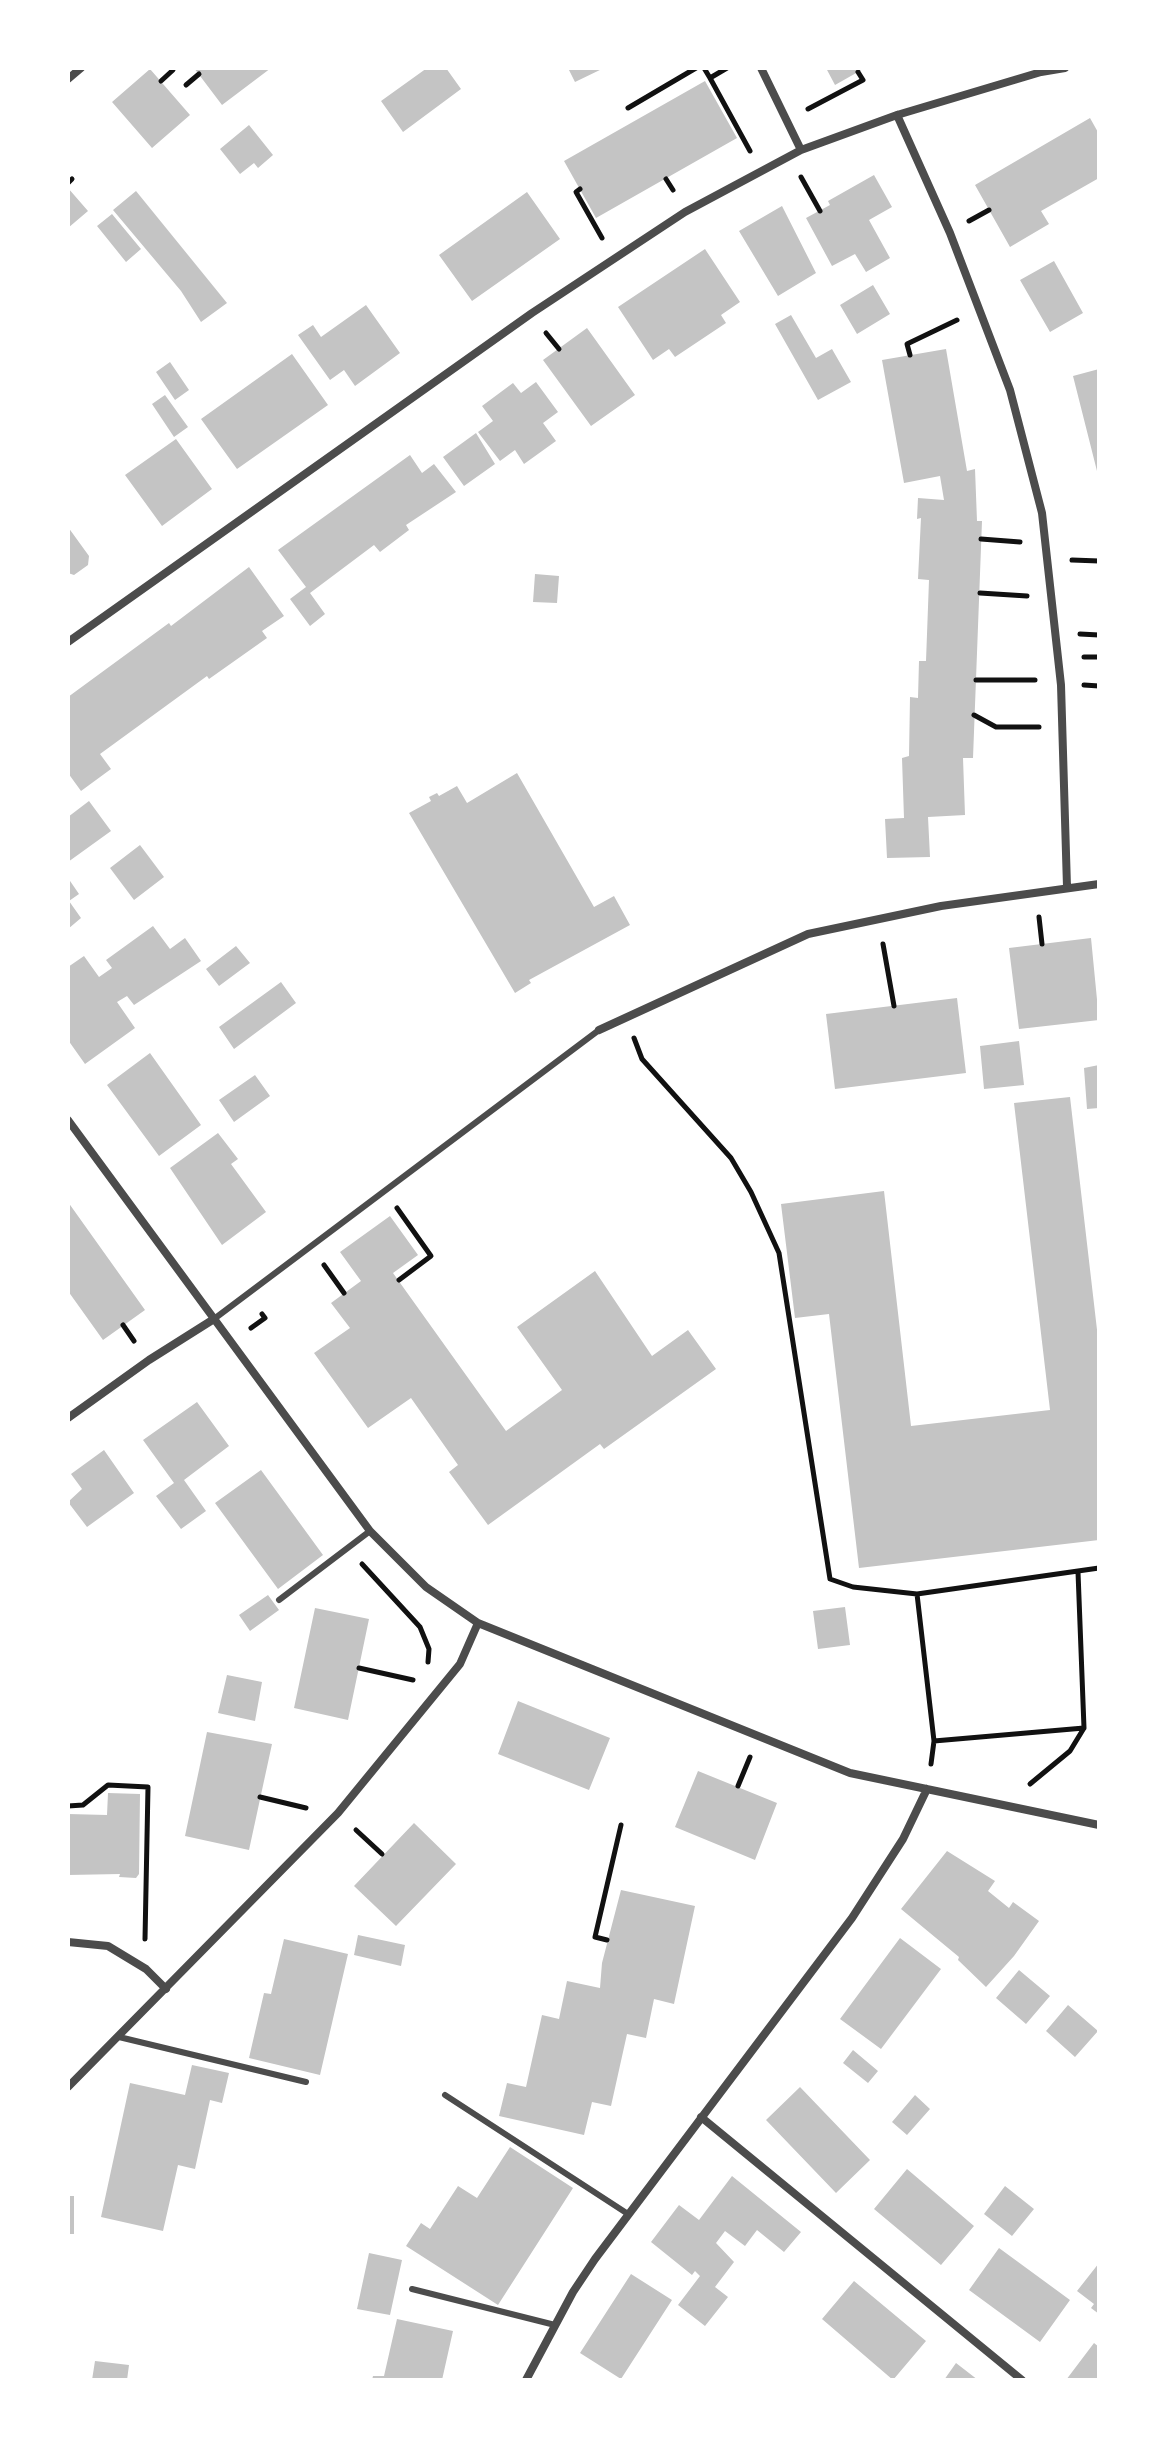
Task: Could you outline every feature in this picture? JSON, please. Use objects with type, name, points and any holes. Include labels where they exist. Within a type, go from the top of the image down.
[{"type":"street","points":[[68,79],[81,68]]},
{"type":"street","points":[[761,68],[801,150]]},
{"type":"street","points":[[68,642],[589,273],[685,212],[801,150],[897,115],[1040,70],[1065,68]]},
{"type":"street","points":[[897,115],[1010,390],[1042,513],[1061,681],[1067,887]]},
{"type":"street","points":[[599,1030],[624,1015],[808,934],[878,919],[1099,884]]},
{"type":"street","points":[[68,1120],[370,1531],[426,1587],[478,1623],[850,1773],[990,1805],[1099,1825]]},
{"type":"street","points":[[68,1417],[214,1319]]},
{"type":"street","points":[[68,2087],[338,1813],[460,1664],[478,1623]]},
{"type":"street","points":[[526,2380],[573,2292],[628,2214],[852,1918],[903,1839],[927,1789]]},
{"type":"street","points":[[68,1942],[108,1946],[146,1969],[166,1989]]},
{"type":"street","points":[[701,2117],[1022,2380]]},
{"type":"lane","points":[[214,1319],[599,1030]]},
{"type":"lane","points":[[279,1600],[370,1531]]},
{"type":"lane","points":[[119,2037],[306,2082]]},
{"type":"lane","points":[[445,2095],[628,2214]]},
{"type":"lane","points":[[412,2289],[555,2325]]},
{"type":"path","points":[[628,108],[696,68]]},
{"type":"path","points":[[704,68],[750,152]]},
{"type":"path","points":[[710,78],[727,68]]},
{"type":"path","points":[[161,81],[173,70]]},
{"type":"path","points":[[787,120],[863,80],[858,72]]},
{"type":"path","points":[[186,85],[199,74]]},
{"type":"path","points":[[736,159],[758,146]]},
{"type":"path","points":[[790,155],[820,211]]},
{"type":"path","points":[[666,179],[673,190]]},
{"type":"path","points":[[660,199],[685,184]]},
{"type":"path","points":[[580,189],[576,192],[601,239],[610,232]]},
{"type":"path","points":[[972,220],[989,210]]},
{"type":"path","points":[[910,355],[907,344],[979,309]]},
{"type":"path","points":[[548,336],[559,349]]},
{"type":"path","points":[[981,539],[1046,544]]},
{"type":"path","points":[[980,593],[1054,598]]},
{"type":"path","points":[[976,680],[1061,681]]},
{"type":"path","points":[[974,715],[996,727],[1062,727]]},
{"type":"path","points":[[878,919],[894,1006]]},
{"type":"path","points":[[624,1015],[642,1059],[731,1158],[751,1192],[779,1253],[830,1579],[853,1587],[917,1594],[1099,1568]]},
{"type":"path","points":[[384,1191],[431,1256],[399,1280]]},
{"type":"path","points":[[328,1271],[344,1293]]},
{"type":"path","points":[[123,1325],[130,1334]]},
{"type":"path","points":[[347,1548],[420,1627],[429,1649],[426,1669]]},
{"type":"path","points":[[990,1805],[1032,1783],[1070,1751],[1084,1728],[1078,1572]]},
{"type":"path","points":[[917,1594],[934,1741],[927,1789]]},
{"type":"path","points":[[359,1668],[418,1681]]},
{"type":"path","points":[[934,1741],[1084,1728]]},
{"type":"path","points":[[68,1806],[83,1805],[108,1785],[148,1787],[144,1801],[145,1945]]},
{"type":"path","points":[[260,1797],[311,1809]]},
{"type":"path","points":[[338,1813],[382,1854]]},
{"type":"path","points":[[607,1940],[595,1937],[621,1825]]},
{"type":"building","points":[[194,68],[271,68],[222,105]]},
{"type":"building","points":[[427,68],[446,68],[461,89],[403,132],[381,101]]},
{"type":"building","points":[[568,68],[604,68],[575,82]]},
{"type":"building","points":[[826,68],[865,68],[835,85]]},
{"type":"building","points":[[150,69],[190,115],[152,148],[112,102]]},
{"type":"building","points":[[705,81],[737,138],[596,218],[564,161]]},
{"type":"building","points":[[1090,118],[1099,134],[1099,178],[1041,211],[1049,224],[1010,247],[975,185]]},
{"type":"building","points":[[249,125],[273,155],[258,168],[254,163],[240,174],[220,149]]},
{"type":"building","points":[[874,175],[892,207],[869,220],[890,258],[866,272],[855,254],[832,266],[806,218],[830,205],[828,201]]},
{"type":"building","points":[[68,188],[88,211],[68,228]]},
{"type":"building","points":[[136,191],[227,303],[201,322],[181,291],[113,210]]},
{"type":"building","points":[[527,192],[560,239],[472,301],[439,255]]},
{"type":"building","points":[[782,206],[816,273],[778,296],[739,231]]},
{"type":"building","points":[[112,214],[141,249],[126,262],[97,226]]},
{"type":"building","points":[[705,249],[740,302],[721,315],[726,323],[675,357],[669,349],[653,360],[618,307]]},
{"type":"building","points":[[1054,261],[1083,313],[1050,332],[1020,280]]},
{"type":"building","points":[[873,285],[890,314],[857,334],[840,305]]},
{"type":"building","points":[[366,305],[400,353],[355,386],[344,370],[330,380],[298,335],[313,325],[321,337]]},
{"type":"building","points":[[791,315],[816,358],[832,349],[851,382],[818,400],[775,324]]},
{"type":"building","points":[[587,328],[635,395],[591,426],[543,360]]},
{"type":"building","points":[[946,349],[967,471],[975,469],[977,521],[982,521],[973,758],[963,758],[965,815],[928,817],[930,857],[887,858],[885,819],[904,818],[902,758],[909,756],[910,697],[918,698],[919,661],[926,661],[929,580],[918,579],[921,518],[917,519],[918,498],[944,500],[940,476],[904,483],[882,360]]},
{"type":"building","points":[[292,354],[328,405],[237,469],[201,419]]},
{"type":"building","points":[[170,362],[189,390],[175,400],[156,372]]},
{"type":"building","points":[[1099,369],[1099,474],[1098,475],[1073,376]]},
{"type":"building","points":[[536,382],[558,412],[543,423],[556,441],[524,464],[515,450],[500,461],[478,432],[493,421],[482,406],[513,383],[521,393]]},
{"type":"building","points":[[165,395],[188,427],[174,437],[152,404]]},
{"type":"building","points":[[476,433],[495,464],[464,486],[443,457]]},
{"type":"building","points":[[176,439],[212,489],[162,526],[125,475]]},
{"type":"building","points":[[410,455],[422,473],[434,464],[456,492],[406,525],[409,530],[380,552],[374,545],[310,593],[325,614],[310,626],[290,599],[306,587],[278,550]]},
{"type":"building","points":[[68,527],[89,556],[88,565],[74,575],[68,573]]},
{"type":"building","points":[[249,567],[284,616],[262,631],[267,638],[209,679],[207,676],[100,754],[111,769],[81,791],[68,773],[68,697],[169,623],[171,626]]},
{"type":"building","points":[[535,574],[559,576],[557,603],[533,602]]},
{"type":"building","points":[[517,773],[594,907],[614,896],[630,925],[529,980],[531,983],[515,993],[409,813],[431,801],[429,797],[437,793],[439,796],[457,786],[467,803]]},
{"type":"building","points":[[89,801],[111,831],[68,862],[68,817]]},
{"type":"building","points":[[140,845],[164,877],[134,900],[110,868]]},
{"type":"building","points":[[68,878],[79,894],[69,901],[81,918],[68,929]]},
{"type":"building","points":[[153,926],[170,949],[185,938],[201,961],[134,1005],[127,996],[117,1002],[135,1028],[85,1064],[68,1040],[68,967],[84,956],[99,977],[112,968],[106,960]]},
{"type":"building","points":[[1091,938],[1099,1020],[1019,1029],[1009,948]]},
{"type":"building","points":[[236,946],[250,963],[219,986],[206,969]]},
{"type":"building","points":[[281,982],[296,1003],[234,1049],[219,1027]]},
{"type":"building","points":[[957,998],[966,1073],[835,1089],[826,1014]]},
{"type":"building","points":[[1019,1041],[1024,1085],[984,1089],[980,1046]]},
{"type":"building","points":[[150,1053],[201,1125],[159,1156],[107,1085]]},
{"type":"building","points":[[1099,1065],[1099,1108],[1087,1109],[1084,1068]]},
{"type":"building","points":[[255,1075],[270,1096],[234,1122],[219,1100]]},
{"type":"building","points":[[1070,1097],[1099,1347],[1099,1540],[859,1568],[829,1314],[795,1318],[781,1204],[884,1191],[911,1426],[1050,1410],[1014,1103]]},
{"type":"building","points":[[218,1133],[238,1159],[231,1164],[266,1212],[222,1245],[170,1168]]},
{"type":"building","points":[[68,1202],[145,1310],[103,1340],[68,1291]]},
{"type":"building","points":[[390,1216],[418,1255],[393,1273],[506,1431],[562,1390],[517,1327],[595,1271],[652,1356],[688,1330],[716,1369],[604,1449],[600,1444],[488,1525],[449,1472],[458,1465],[411,1398],[368,1428],[314,1353],[350,1328],[331,1303],[361,1281],[340,1252]]},
{"type":"building","points":[[197,1402],[229,1446],[184,1480],[206,1511],[181,1529],[156,1496],[174,1483],[143,1440]]},
{"type":"building","points":[[104,1450],[134,1493],[87,1527],[68,1502],[82,1489],[71,1474]]},
{"type":"building","points":[[261,1470],[323,1555],[278,1589],[215,1503]]},
{"type":"building","points":[[268,1595],[279,1610],[250,1631],[239,1615]]},
{"type":"building","points":[[845,1607],[850,1645],[818,1649],[813,1611]]},
{"type":"building","points":[[315,1608],[369,1619],[348,1720],[294,1708]]},
{"type":"building","points":[[227,1675],[262,1682],[255,1721],[218,1713]]},
{"type":"building","points":[[518,1701],[610,1738],[589,1790],[498,1754]]},
{"type":"building","points":[[207,1732],[272,1744],[249,1850],[185,1836]]},
{"type":"building","points":[[698,1771],[777,1803],[755,1860],[675,1827]]},
{"type":"building","points":[[108,1793],[140,1794],[139,1874],[136,1878],[119,1877],[120,1874],[68,1875],[68,1814],[107,1815]]},
{"type":"building","points":[[414,1823],[456,1864],[396,1926],[354,1886]]},
{"type":"building","points":[[947,1851],[995,1881],[988,1891],[1009,1908],[1013,1902],[1039,1921],[1014,1956],[986,1987],[958,1960],[959,1957],[901,1909]]},
{"type":"building","points":[[621,1890],[695,1906],[674,2004],[654,1999],[646,2038],[627,2034],[611,2106],[592,2102],[584,2135],[499,2116],[507,2083],[526,2087],[542,2015],[559,2019],[567,1981],[600,1988],[602,1963]]},
{"type":"building","points":[[358,1935],[405,1945],[401,1966],[354,1955]]},
{"type":"building","points":[[900,1938],[941,1969],[881,2049],[840,2019]]},
{"type":"building","points":[[284,1939],[348,1954],[320,2075],[249,2058],[264,1993],[271,1994]]},
{"type":"building","points":[[1019,1970],[1050,1996],[1026,2024],[996,1998]]},
{"type":"building","points":[[1068,2005],[1098,2031],[1075,2057],[1046,2031]]},
{"type":"building","points":[[853,2050],[878,2071],[868,2083],[843,2063]]},
{"type":"building","points":[[192,2065],[229,2073],[222,2103],[210,2100],[195,2169],[178,2165],[163,2231],[101,2217],[130,2083],[185,2095]]},
{"type":"building","points":[[800,2087],[870,2160],[836,2193],[766,2120]]},
{"type":"building","points":[[915,2095],[930,2109],[907,2135],[892,2122]]},
{"type":"building","points":[[510,2147],[573,2188],[498,2305],[406,2246],[421,2223],[430,2229],[458,2186],[477,2198]]},
{"type":"building","points":[[907,2169],[974,2226],[941,2265],[874,2209]]},
{"type":"building","points":[[732,2176],[801,2232],[784,2252],[757,2230],[745,2246],[725,2231],[716,2243],[734,2262],[715,2287],[728,2297],[705,2326],[678,2305],[700,2276],[695,2271],[692,2275],[651,2242],[679,2205],[699,2220]]},
{"type":"building","points":[[1005,2186],[1034,2209],[1012,2236],[984,2214]]},
{"type":"building","points":[[68,2196],[74,2196],[74,2234],[68,2234]]},
{"type":"building","points":[[999,2248],[1070,2300],[1040,2342],[969,2290]]},
{"type":"building","points":[[369,2253],[402,2260],[390,2315],[357,2309]]},
{"type":"building","points":[[1099,2263],[1099,2314],[1091,2308],[1094,2304],[1077,2291]]},
{"type":"building","points":[[631,2274],[672,2300],[621,2379],[580,2353]]},
{"type":"building","points":[[854,2281],[926,2341],[893,2380],[822,2319]]},
{"type":"building","points":[[397,2319],[453,2331],[442,2380],[372,2380],[373,2376],[384,2376]]},
{"type":"building","points":[[1094,2343],[1099,2347],[1099,2380],[1066,2380]]},
{"type":"building","points":[[95,2361],[129,2365],[127,2380],[92,2380]]},
{"type":"building","points":[[956,2363],[978,2380],[944,2380]]}]
